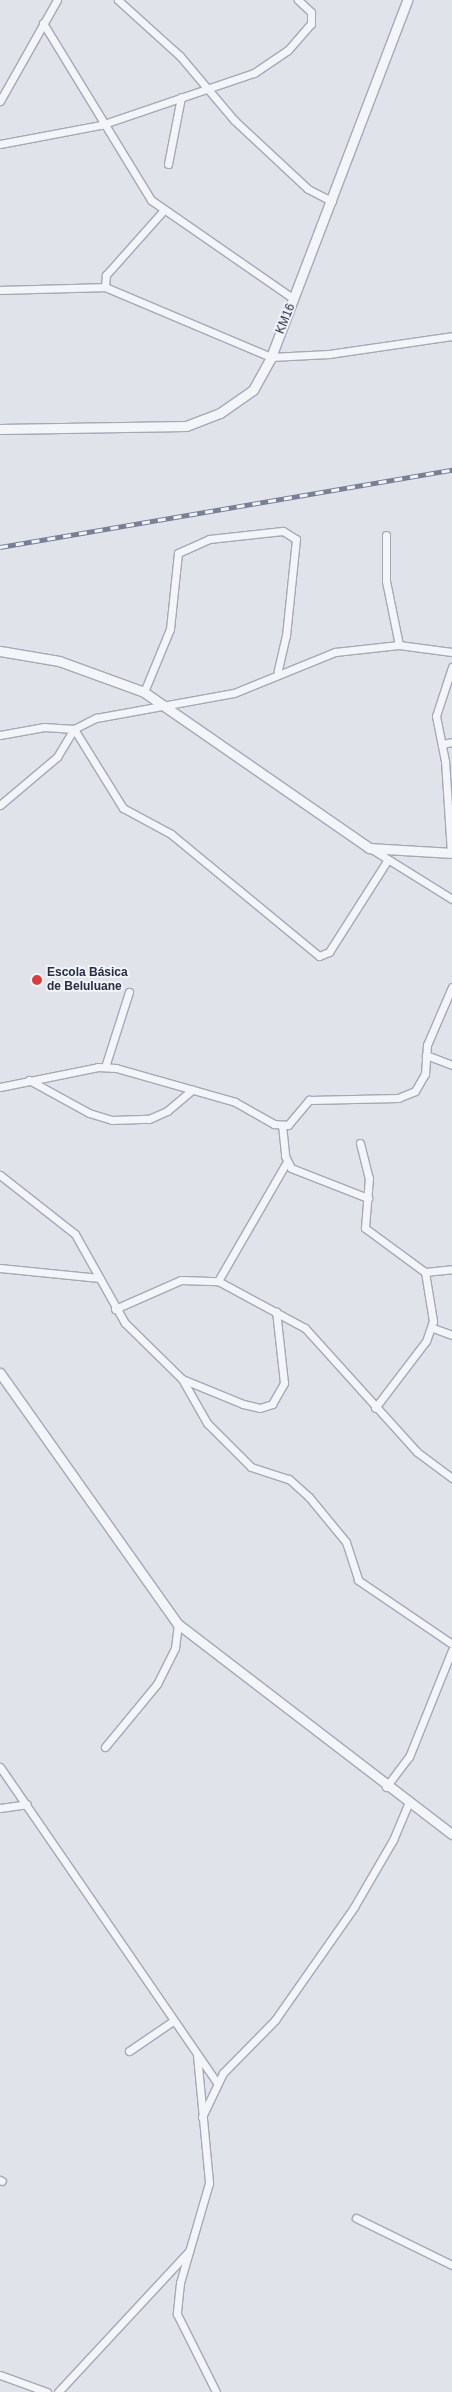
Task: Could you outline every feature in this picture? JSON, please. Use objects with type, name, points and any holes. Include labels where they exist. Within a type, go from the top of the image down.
[{"type":"street","points":[[0,101],[57,0]]},
{"type":"street","points":[[118,0],[180,56],[205,90],[308,189],[332,201]]},
{"type":"street","points":[[0,144],[101,125],[254,74],[288,50],[313,18],[298,0]]},
{"type":"street","name":"KM16","points":[[0,429],[186,426],[239,402],[253,390],[271,357],[294,299],[407,0]]},
{"type":"street","points":[[43,23],[101,125],[140,186],[163,211],[294,299]]},
{"type":"street","points":[[168,164],[181,97]]},
{"type":"street","points":[[105,287],[106,275],[163,211]]},
{"type":"street","points":[[0,290],[105,287],[271,357],[328,354],[452,336]]},
{"type":"street","points":[[144,692],[170,629],[178,552],[209,539],[283,531],[296,539],[286,635],[278,671]]},
{"type":"street","points":[[386,535],[388,598],[399,645]]},
{"type":"street","points":[[0,735],[44,727],[74,729],[96,718],[163,704],[234,693],[278,671],[335,652],[399,645],[452,652]]},
{"type":"street","points":[[0,650],[58,662],[144,692],[387,861],[452,900]]},
{"type":"street","points":[[369,848],[452,853],[442,744],[436,716],[452,667]]},
{"type":"street","points":[[0,805],[57,757],[74,729]]},
{"type":"street","points":[[74,729],[123,808],[172,834],[319,956],[329,952],[387,861]]},
{"type":"street","points":[[442,744],[452,742]]},
{"type":"street","points":[[282,1125],[309,1100],[398,1098],[415,1091],[425,1074],[426,1055],[452,987]]},
{"type":"street","points":[[105,1067],[129,992]]},
{"type":"street","points":[[426,1055],[452,1065]]},
{"type":"street","points":[[0,1087],[28,1080],[105,1067],[235,1102],[282,1125]]},
{"type":"street","points":[[28,1080],[89,1113],[112,1120],[149,1119],[167,1111],[192,1090]]},
{"type":"street","points":[[218,1281],[286,1163],[282,1125]]},
{"type":"street","points":[[360,1143],[368,1178],[368,1198],[362,1220],[365,1228],[425,1272],[452,1269]]},
{"type":"street","points":[[286,1163],[368,1198]]},
{"type":"street","points":[[0,1175],[68,1225],[115,1309],[134,1334],[182,1378],[243,1404],[260,1408],[272,1404],[285,1377],[276,1311]]},
{"type":"street","points":[[0,1268],[99,1278]]},
{"type":"street","points":[[375,1408],[433,1328],[425,1272]]},
{"type":"street","points":[[115,1309],[181,1280],[218,1281],[305,1328],[375,1408],[429,1464],[452,1478]]},
{"type":"street","points":[[433,1328],[452,1335]]},
{"type":"street","points":[[0,1373],[178,1624],[386,1787],[452,1834]]},
{"type":"street","points":[[182,1378],[197,1411],[251,1467],[289,1479],[338,1529],[358,1580],[452,1644]]},
{"type":"street","points":[[105,1747],[157,1684],[175,1648],[178,1624]]},
{"type":"street","points":[[386,1787],[409,1757],[452,1650]]},
{"type":"street","points":[[0,1767],[217,2083]]},
{"type":"street","points":[[202,2117],[217,2083],[238,2055],[276,2020],[326,1950],[381,1862],[409,1802]]},
{"type":"street","points":[[0,1808],[27,1804]]},
{"type":"street","points":[[129,2051],[173,2021]]},
{"type":"street","points":[[198,2055],[209,2183],[191,2249],[177,2314],[216,2392]]},
{"type":"street","points":[[356,2218],[452,2265]]},
{"type":"street","points":[[58,2392],[191,2249]]},
{"type":"street","points":[[0,2375],[47,2392]]},
{"type":"railway","points":[[0,547],[452,470]]},
{"type":"place","name":"Escola Básica de Beluluane","points":[[37,980]]}]
